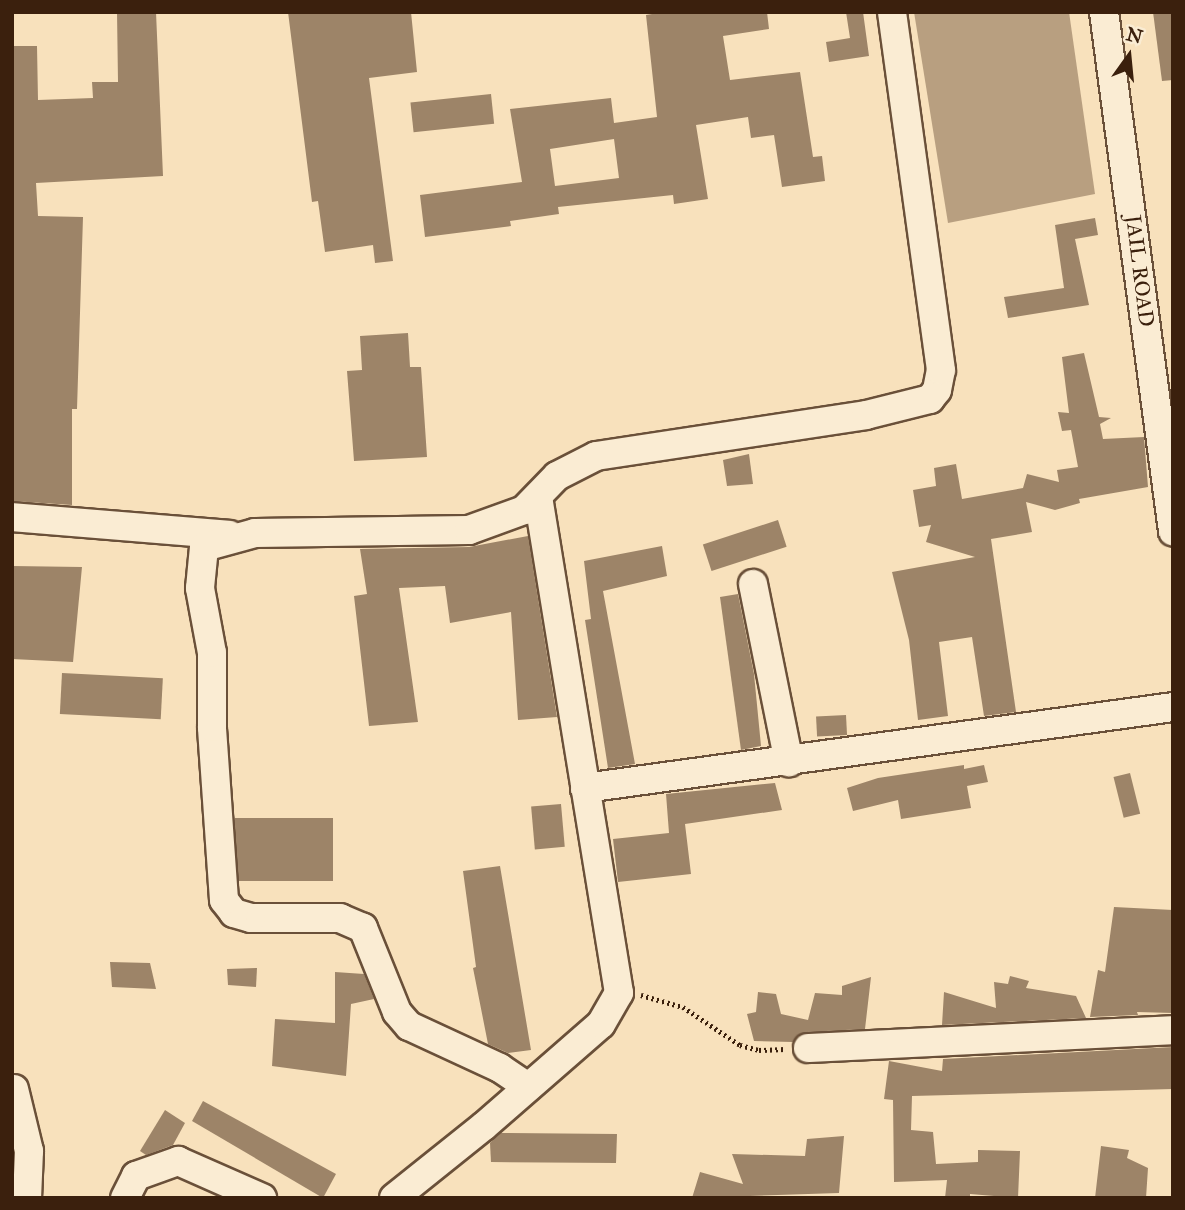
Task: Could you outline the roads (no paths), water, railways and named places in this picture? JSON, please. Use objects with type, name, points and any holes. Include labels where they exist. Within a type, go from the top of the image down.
[{"type":"street","points":[[12,517],[232,536],[469,530],[505,520],[538,497],[557,476],[596,456],[866,415],[930,399],[937,390],[941,370],[892,12]]},
{"type":"street","name":"JAIL ROAD","points":[[1104,12],[1166,430],[1173,531]]},
{"type":"street","points":[[394,1198],[484,1126],[601,1024],[619,993],[538,497]]},
{"type":"street","points":[[232,536],[204,547],[199,564],[212,653],[212,727],[224,900],[234,913],[251,918],[340,918],[363,928],[397,1012],[409,1026],[500,1068],[520,1094]]},
{"type":"street","points":[[753,584],[789,762]]},
{"type":"street","points":[[584,788],[789,762],[1173,707]]},
{"type":"street","points":[[808,1048],[1173,1030]]},
{"type":"street","points":[[13,1089],[29,1151],[27,1198]]},
{"type":"street","points":[[125,1198],[135,1176],[177,1161],[262,1198]]}]
